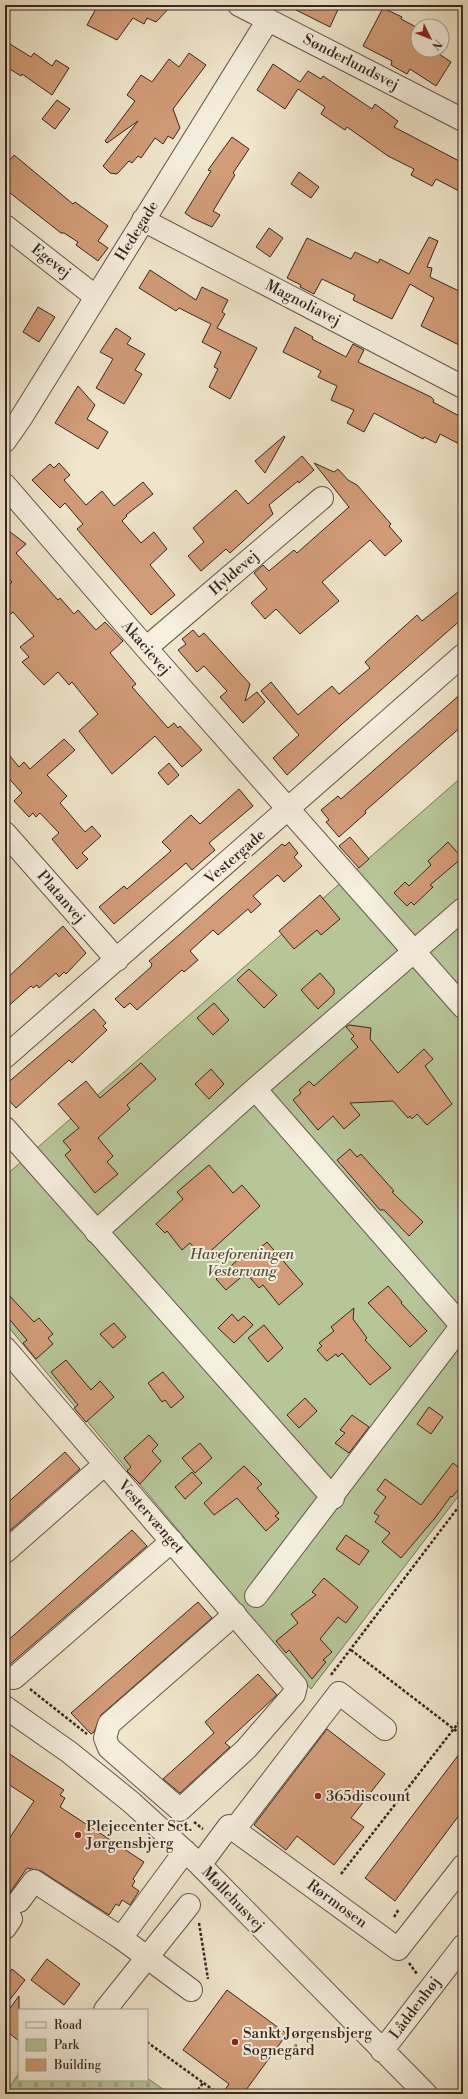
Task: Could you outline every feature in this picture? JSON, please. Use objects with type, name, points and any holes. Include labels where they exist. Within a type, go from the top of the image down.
[{"type":"street","name":"Sønderlundsvej","points":[[239,5],[463,120]]},
{"type":"street","name":"Hedegade","points":[[5,441],[21,418],[268,20]]},
{"type":"street","name":"Magnoliavej","points":[[143,220],[463,386]]},
{"type":"street","name":"Egevej","points":[[5,226],[96,297]]},
{"type":"street","name":"Akacievej","points":[[5,485],[146,648],[289,809]]},
{"type":"street","name":"Hyldevej","points":[[146,648],[322,498]]},
{"type":"street","name":"Vestergade","points":[[5,1057],[289,809],[463,654]]},
{"type":"street","points":[[289,809],[413,952],[463,1007]]},
{"type":"street","name":"Platanvej","points":[[5,833],[117,960]]},
{"type":"street","points":[[96,1232],[255,1089],[463,909]]},
{"type":"street","points":[[255,1089],[462,1325],[333,1498],[256,1596]]},
{"type":"street","points":[[5,1128],[333,1498]]},
{"type":"street","name":"Vestervænget","points":[[6,1350],[296,1686],[294,1694],[246,1749],[180,1810]]},
{"type":"street","points":[[5,1552],[105,1464]]},
{"type":"street","points":[[14,1678],[172,1541]]},
{"type":"street","points":[[180,1810],[109,1748],[105,1738],[109,1724],[235,1614]]},
{"type":"street","points":[[120,1938],[193,1858],[226,1836],[339,1693],[385,1729]]},
{"type":"street","name":"Møllehusvej","points":[[5,1707],[69,1752],[130,1802],[193,1858],[426,2094]]},
{"type":"street","name":"Rørmosen","points":[[226,1836],[398,1949]]},
{"type":"street","points":[[398,1949],[463,1866]]},
{"type":"street","points":[[12,1916],[34,1881],[147,1957],[200,1986]]},
{"type":"street","points":[[106,2009],[147,1957],[193,1910]]},
{"type":"street","name":"Låddenhøj","points":[[382,2051],[463,1946]]},
{"type":"path","points":[[327,1681],[463,1501]]},
{"type":"path","points":[[350,1650],[463,1736]]},
{"type":"path","points":[[14,1678],[99,1744],[109,1748]]},
{"type":"path","points":[[341,1874],[463,1717]]},
{"type":"path","points":[[180,1810],[226,1836]]},
{"type":"path","points":[[394,1917],[399,1909]]},
{"type":"path","points":[[193,1910],[200,1986]]},
{"type":"path","points":[[398,1949],[429,1990]]},
{"type":"path","points":[[148,2043],[216,2092]]},
{"type":"path","points":[[195,2094],[203,2083]]},
{"type":"green space","name":"Haveforeningen Vestervang","points":[[463,776],[463,1490],[311,1689],[5,1323],[5,1176]]},
{"type":"green space","points":[[18,2074],[18,2081],[148,2081],[148,2079],[170,2094],[5,2094]]},
{"type":"building","points":[[98,5],[172,5],[156,22],[147,18],[144,24],[133,18],[117,40],[87,25]]},
{"type":"building","points":[[286,5],[340,5],[330,27]]},
{"type":"building","points":[[383,8],[402,17],[401,19],[410,24],[410,58],[445,58],[451,62],[436,86],[410,69],[407,74],[391,65],[392,61],[363,46]]},
{"type":"building","points":[[5,41],[31,57],[34,53],[52,66],[56,60],[69,68],[52,95],[22,74],[21,76],[5,66]]},
{"type":"building","points":[[189,53],[206,65],[173,109],[180,128],[173,139],[168,136],[163,144],[155,138],[141,158],[138,156],[132,163],[129,161],[117,174],[110,173],[103,166],[138,121],[107,143],[105,141],[135,101],[127,95],[141,75],[152,82],[169,59],[179,67]]},
{"type":"building","points":[[273,64],[300,82],[308,71],[321,79],[323,76],[372,109],[375,104],[398,121],[394,127],[463,163],[463,193],[436,179],[432,186],[411,175],[414,169],[388,156],[347,127],[345,130],[321,114],[325,107],[298,89],[285,109],[257,90]]},
{"type":"building","points":[[57,100],[70,109],[55,129],[42,119]]},
{"type":"building","points":[[232,137],[249,149],[233,173],[235,175],[213,211],[220,215],[212,227],[192,218],[185,213],[211,171],[208,170]]},
{"type":"building","points":[[14,155],[73,204],[75,202],[108,226],[98,241],[108,248],[98,261],[76,245],[78,242],[64,233],[61,233],[5,189],[5,166]]},
{"type":"building","points":[[299,172],[319,187],[311,198],[291,184]]},
{"type":"building","points":[[269,228],[283,238],[270,257],[256,247]]},
{"type":"building","points":[[429,237],[438,241],[427,267],[432,268],[430,277],[463,293],[463,347],[421,326],[434,298],[410,284],[392,319],[353,300],[355,295],[322,279],[314,294],[287,278],[307,238],[351,259],[355,252],[378,263],[380,259],[409,274]]},
{"type":"building","points":[[150,270],[196,300],[202,287],[228,300],[222,312],[225,314],[217,328],[257,348],[230,399],[209,387],[218,369],[214,367],[221,352],[202,342],[211,324],[179,308],[176,311],[139,288]]},
{"type":"building","points":[[38,307],[55,317],[39,342],[23,332]]},
{"type":"building","points":[[295,327],[313,337],[312,339],[346,357],[353,344],[364,350],[358,362],[431,397],[434,400],[433,402],[463,418],[463,446],[440,434],[436,443],[424,437],[423,439],[374,413],[364,432],[347,423],[354,410],[331,400],[337,386],[318,377],[321,371],[283,352]]},
{"type":"building","points":[[116,328],[131,338],[127,344],[145,354],[135,370],[142,374],[124,404],[96,388],[113,359],[100,352]]},
{"type":"building","points":[[78,386],[95,405],[87,419],[108,432],[98,449],[55,423]]},
{"type":"building","points":[[284,436],[285,437],[265,473],[255,461]]},
{"type":"building","points":[[302,456],[314,470],[269,505],[273,514],[230,553],[226,549],[201,571],[188,556],[204,542],[193,528],[236,490],[248,504]]},
{"type":"building","points":[[59,463],[70,475],[64,480],[86,505],[102,491],[114,506],[143,482],[153,494],[126,515],[127,516],[122,521],[141,543],[154,532],[167,549],[150,565],[175,595],[151,615],[77,529],[83,524],[65,503],[60,508],[32,480],[50,464],[54,468]]},
{"type":"building","points":[[314,463],[334,472],[338,469],[348,480],[357,485],[391,524],[389,526],[402,541],[385,556],[370,540],[322,582],[339,601],[300,634],[276,609],[265,619],[251,603],[267,589],[254,573],[263,565],[269,571],[294,550],[297,553],[349,507]]},
{"type":"building","points":[[5,528],[26,544],[16,553],[58,600],[60,598],[74,614],[78,610],[96,630],[105,622],[123,641],[110,653],[136,684],[132,687],[168,728],[174,723],[178,728],[180,726],[202,750],[182,767],[155,736],[112,774],[79,731],[98,714],[72,682],[69,685],[58,672],[44,685],[22,662],[29,657],[20,647],[34,636],[13,612],[5,619],[5,589],[12,582],[5,574]]},
{"type":"building","points":[[463,588],[463,618],[341,725],[287,775],[273,758],[299,735],[261,691],[271,682],[298,715],[332,686],[339,694],[370,668],[365,662],[417,615],[422,621]]},
{"type":"building","points":[[193,630],[199,637],[204,633],[250,684],[245,701],[257,692],[265,702],[243,723],[220,697],[227,691],[204,666],[197,672],[178,650],[186,644],[182,639]]},
{"type":"building","points":[[463,692],[463,725],[365,811],[366,813],[339,837],[326,822],[329,820],[321,810],[338,796],[341,799]]},
{"type":"building","points":[[64,739],[75,750],[47,775],[67,796],[60,803],[85,832],[92,826],[101,836],[82,853],[88,859],[77,869],[52,839],[59,833],[40,813],[36,817],[33,813],[29,817],[14,801],[22,793],[5,774],[5,750],[19,767],[24,762],[30,769]]},
{"type":"building","points":[[169,763],[179,775],[168,785],[158,773]]},
{"type":"building","points":[[239,789],[253,806],[209,843],[215,850],[192,870],[186,863],[114,924],[99,907],[124,886],[127,889],[171,851],[162,842],[191,815],[200,824]]},
{"type":"building","points":[[350,837],[369,859],[359,868],[339,846]]},
{"type":"building","points":[[289,842],[298,853],[294,857],[302,866],[284,882],[278,875],[276,876],[253,896],[261,904],[251,913],[248,909],[218,935],[213,930],[190,951],[198,960],[184,972],[182,970],[137,1010],[130,1003],[124,1008],[115,999],[151,967],[152,964],[149,961],[282,844],[285,846]]},
{"type":"building","points":[[448,842],[462,858],[430,885],[433,887],[414,905],[411,902],[407,906],[394,893],[405,882],[409,886],[431,865],[428,861]]},
{"type":"building","points":[[320,895],[340,919],[321,935],[317,930],[294,949],[279,931]]},
{"type":"building","points":[[63,926],[86,953],[66,974],[64,972],[59,977],[56,973],[39,988],[37,985],[33,988],[31,986],[5,1009],[5,980]]},
{"type":"building","points":[[249,969],[277,995],[264,1008],[237,980]]},
{"type":"building","points":[[320,973],[334,989],[334,994],[318,1009],[301,990]]},
{"type":"building","points":[[214,1003],[229,1020],[213,1035],[197,1018]]},
{"type":"building","points":[[94,1009],[106,1023],[103,1026],[107,1030],[72,1063],[69,1060],[16,1108],[5,1096],[5,1085]]},
{"type":"building","points":[[349,1025],[371,1028],[370,1039],[398,1073],[424,1049],[433,1059],[425,1066],[452,1104],[427,1125],[417,1114],[412,1119],[410,1116],[408,1118],[393,1101],[350,1103],[360,1115],[344,1129],[333,1116],[318,1130],[293,1100],[301,1093],[299,1090],[309,1081],[314,1086],[358,1047],[351,1039],[354,1036],[346,1027]]},
{"type":"building","points":[[141,1063],[156,1079],[127,1105],[130,1109],[98,1138],[113,1156],[107,1162],[118,1174],[95,1193],[65,1155],[71,1150],[63,1141],[79,1128],[58,1104],[86,1081],[100,1098]]},
{"type":"building","points":[[211,1069],[224,1084],[209,1099],[195,1084]]},
{"type":"building","points":[[350,1149],[357,1157],[361,1154],[394,1191],[392,1192],[423,1222],[409,1236],[384,1210],[380,1210],[337,1160]]},
{"type":"building","points":[[209,1165],[233,1193],[242,1185],[260,1206],[203,1258],[190,1243],[182,1250],[167,1231],[165,1233],[156,1224],[183,1199],[177,1192]]},
{"type":"building","points":[[267,1242],[303,1284],[279,1305],[263,1285],[259,1288],[246,1273],[226,1290],[216,1279],[248,1251],[252,1255]]},
{"type":"building","points":[[388,1286],[402,1302],[401,1303],[427,1331],[410,1347],[368,1303]]},
{"type":"building","points":[[5,1291],[34,1322],[39,1318],[53,1334],[48,1338],[53,1344],[36,1359],[23,1343],[27,1340],[5,1314]]},
{"type":"building","points":[[354,1308],[353,1319],[367,1338],[365,1340],[391,1368],[370,1385],[342,1353],[338,1357],[336,1354],[327,1361],[317,1350],[322,1346],[319,1343],[334,1331],[331,1327]]},
{"type":"building","points":[[232,1314],[238,1321],[244,1316],[253,1325],[234,1343],[218,1328]]},
{"type":"building","points":[[114,1323],[126,1337],[113,1348],[100,1334]]},
{"type":"building","points":[[264,1325],[283,1348],[268,1362],[248,1338]]},
{"type":"building","points":[[66,1360],[91,1390],[100,1381],[114,1397],[86,1422],[74,1408],[78,1405],[51,1372]]},
{"type":"building","points":[[163,1372],[184,1397],[171,1408],[165,1400],[162,1402],[148,1383]]},
{"type":"building","points":[[305,1398],[317,1411],[299,1428],[287,1415]]},
{"type":"building","points":[[429,1407],[443,1417],[431,1434],[417,1424]]},
{"type":"building","points":[[352,1415],[369,1427],[349,1453],[335,1443],[345,1433],[340,1430]]},
{"type":"building","points":[[149,1435],[158,1445],[152,1451],[161,1461],[140,1484],[127,1471],[131,1467],[124,1458]]},
{"type":"building","points":[[200,1443],[212,1458],[195,1473],[182,1458]]},
{"type":"building","points":[[65,1452],[80,1469],[5,1535],[5,1505]]},
{"type":"building","points":[[453,1463],[463,1471],[463,1484],[452,1497],[451,1496],[435,1518],[401,1558],[382,1542],[390,1533],[375,1522],[379,1516],[374,1513],[386,1497],[377,1490],[385,1479],[421,1505]]},
{"type":"building","points":[[244,1466],[262,1484],[257,1488],[279,1513],[275,1516],[279,1519],[266,1531],[237,1498],[214,1515],[204,1503]]},
{"type":"building","points":[[192,1472],[202,1483],[185,1499],[175,1487]]},
{"type":"building","points":[[132,1530],[147,1546],[8,1666],[5,1663],[5,1643]]},
{"type":"building","points":[[346,1535],[369,1551],[359,1565],[336,1549]]},
{"type":"building","points":[[324,1578],[358,1607],[346,1623],[338,1617],[320,1639],[332,1652],[323,1660],[326,1662],[312,1679],[289,1650],[286,1653],[276,1641],[298,1623],[291,1614],[316,1595],[312,1592]]},
{"type":"building","points":[[198,1602],[212,1618],[101,1715],[94,1732],[91,1734],[71,1713]]},
{"type":"building","points":[[258,1674],[277,1695],[225,1743],[230,1747],[180,1793],[163,1779],[214,1733],[205,1722]]},
{"type":"building","name":"365discount","points":[[327,1729],[385,1774],[351,1818],[364,1827],[334,1865],[297,1836],[286,1850],[254,1825]]},
{"type":"building","points":[[463,1749],[463,1810],[395,1901],[365,1878]]},
{"type":"building","name":"Plejecenter Sct. Jørgensbjerg","points":[[5,1751],[64,1790],[60,1795],[65,1798],[60,1807],[144,1862],[133,1879],[135,1881],[132,1886],[139,1891],[130,1905],[122,1900],[119,1906],[116,1904],[109,1915],[41,1871],[27,1868],[9,1894],[5,1903],[5,1845],[34,1801],[5,1782]]},
{"type":"building","points":[[47,1959],[80,1984],[64,2005],[31,1980]]},
{"type":"building","points":[[12,1969],[25,1980],[5,2006],[5,1979]]},
{"type":"building","name":"Sankt Jørgensbjerg Sognegård","points":[[227,1990],[287,2034],[243,2094],[222,2094],[229,2084],[183,2050]]},
{"type":"building","points":[[19,1996],[18,2040],[5,2030],[5,2015]]},
{"type":"place","name":"365discount","points":[[318,1796]]},
{"type":"place","name":"Plejecenter Sct. Jørgensbjerg","points":[[78,1835]]},
{"type":"place","name":"Sankt Jørgensbjerg Sognegård","points":[[235,2042]]}]
